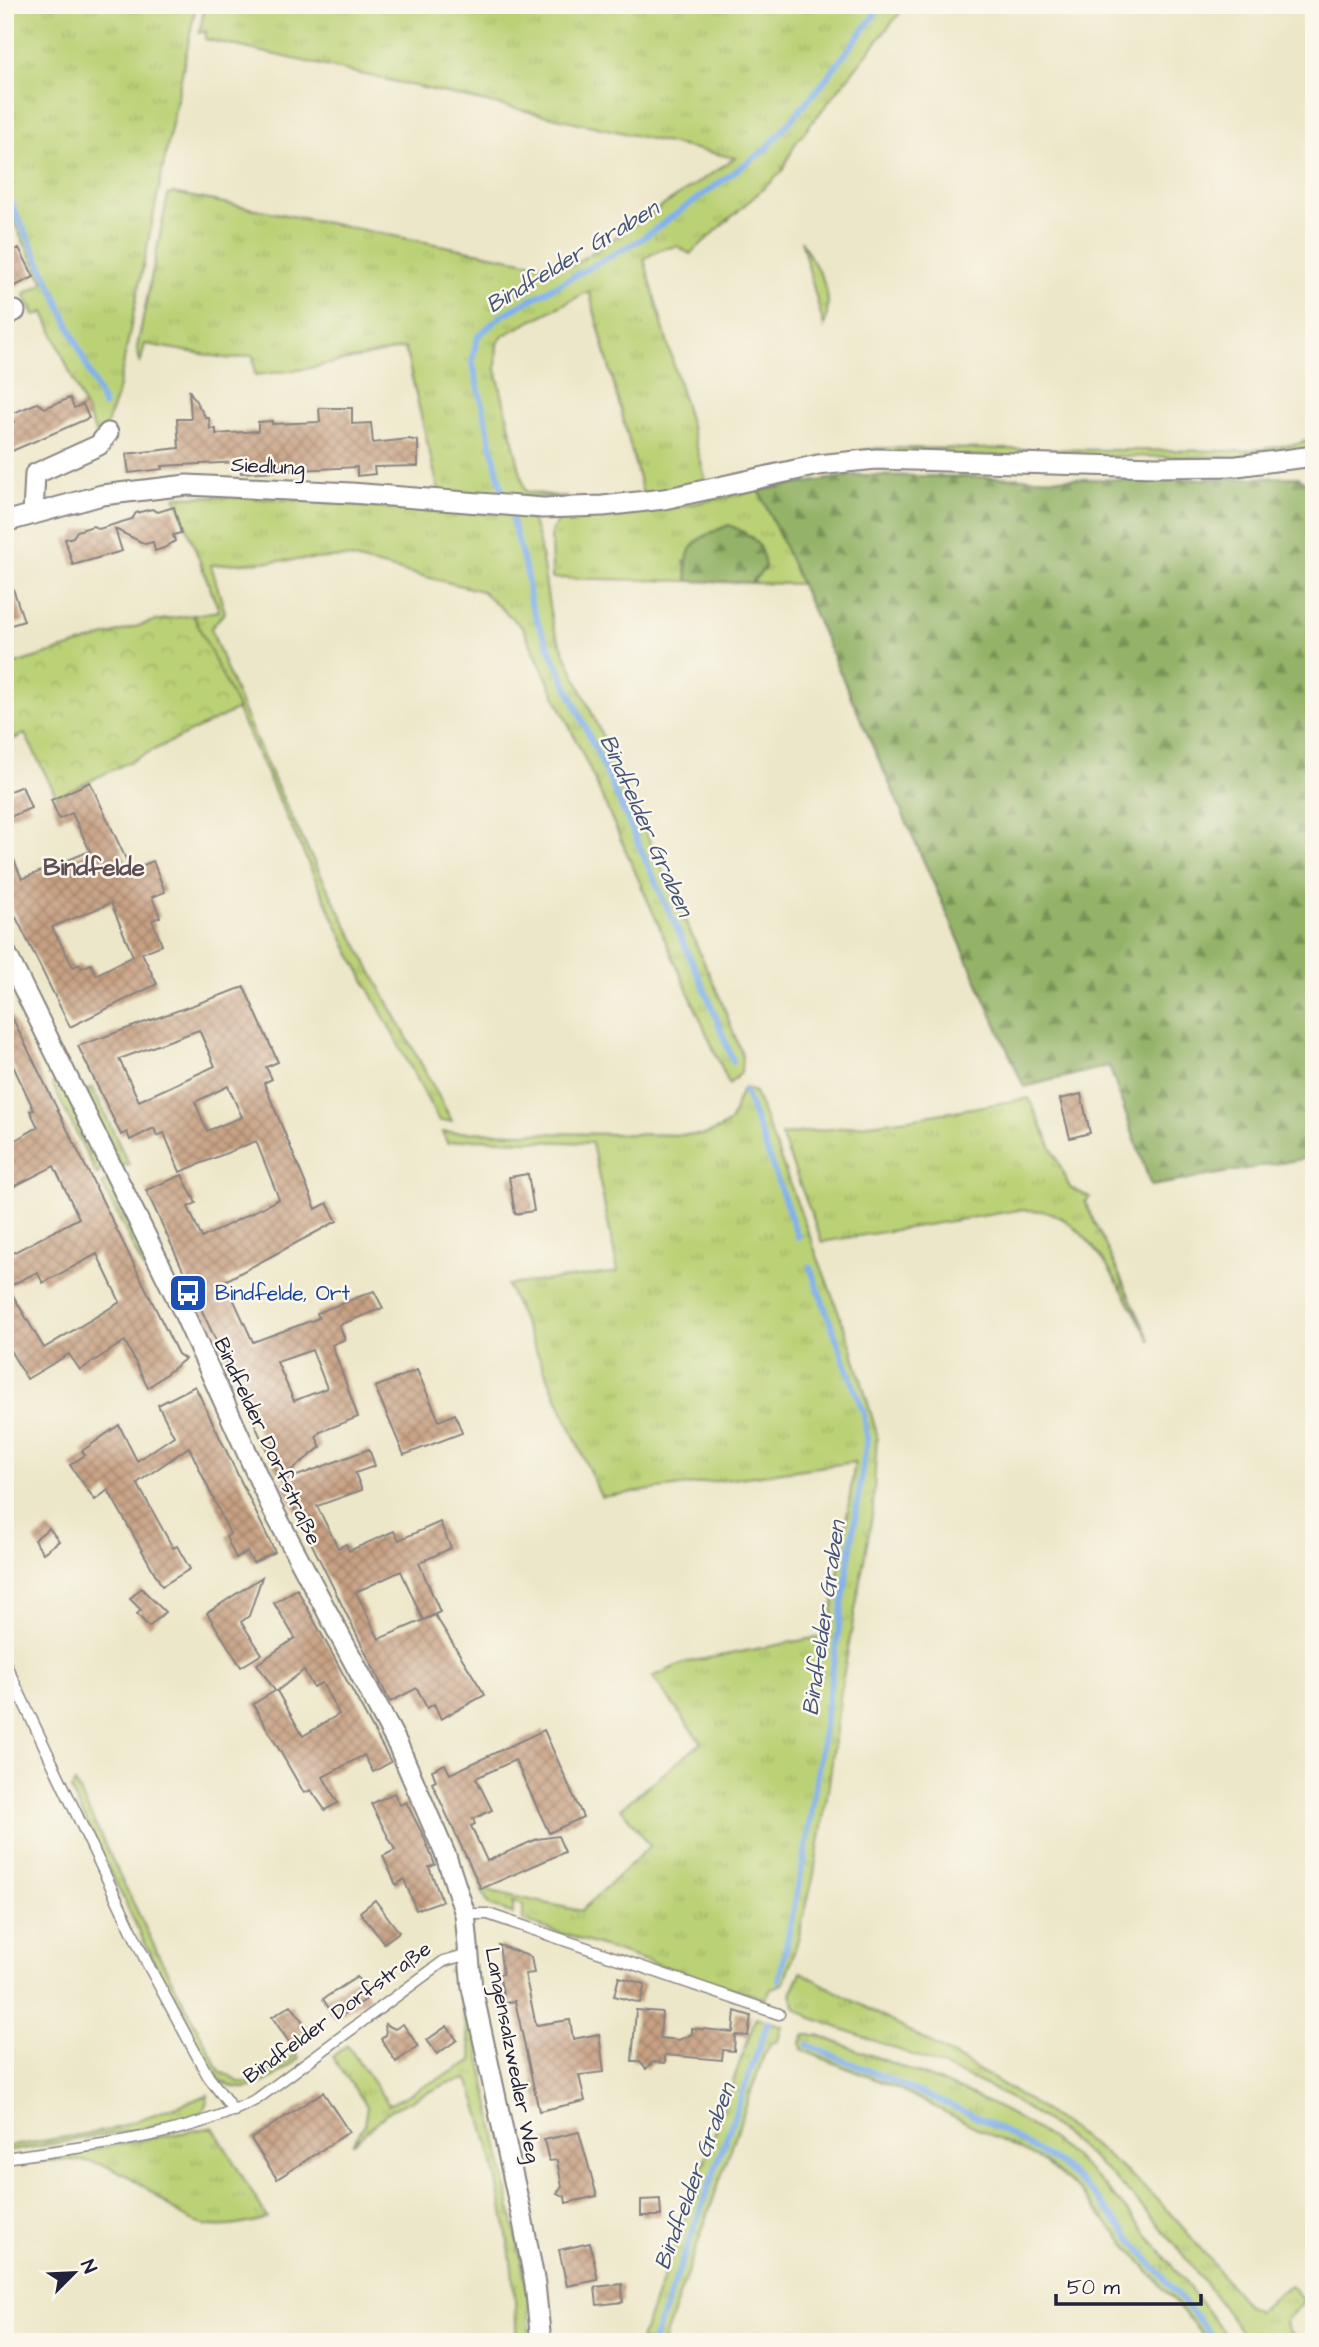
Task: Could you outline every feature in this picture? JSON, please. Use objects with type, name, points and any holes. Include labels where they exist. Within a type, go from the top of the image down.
[{"type":"street","points":[[33,514],[35,474],[99,445],[108,433]]},
{"type":"street","name":"Siedlung","points":[[5,522],[102,495],[187,485],[351,493],[532,508],[603,506],[664,499],[818,465],[876,459],[1156,467],[1237,466],[1314,456]]},
{"type":"street","name":"Bindfelder Dorfstraße","points":[[5,951],[182,1309],[272,1508],[398,1745],[446,1856],[465,1914]]},
{"type":"street","name":"Langensalzwedler Weg","points":[[465,1914],[472,1988],[523,2222],[541,2332]]},
{"type":"lane","points":[[5,1663],[147,1963],[208,2076],[234,2112]]},
{"type":"lane","name":"Langensalzwedler Weg","points":[[465,1914],[488,1914],[541,1935],[779,2014]]},
{"type":"lane","name":"Bindfelder Dorfstraße","points":[[5,2158],[187,2126],[234,2112],[257,2099],[444,1961],[468,1954]]},
{"type":"green space","points":[[5,5],[196,5],[117,395],[106,427],[97,436],[44,312],[35,316],[24,294],[44,283],[5,205]]},
{"type":"green space","points":[[205,5],[906,5],[795,144],[782,172],[690,254],[677,246],[659,250],[644,259],[707,484],[643,494],[589,291],[504,335],[497,344],[496,369],[525,491],[569,498],[439,492],[405,348],[305,369],[255,375],[253,355],[231,359],[145,344],[140,364],[137,348],[168,195],[173,193],[553,267],[573,265],[735,158],[205,39],[206,31],[199,33]]},
{"type":"green space","points":[[801,240],[826,290],[828,301],[824,327]]},
{"type":"green space","points":[[1314,438],[1314,448],[1238,457],[858,455],[857,451],[879,448],[1243,451],[1298,444]]},
{"type":"green space","points":[[856,475],[1150,480],[1299,477],[1314,490],[1314,1157],[1151,1186],[1109,1066],[1024,1087],[759,490]]},
{"type":"green space","points":[[759,490],[802,584],[751,583],[765,568],[684,561],[688,581],[552,578],[551,531],[563,516],[668,509]]},
{"type":"green space","points":[[175,497],[247,497],[427,511],[509,513],[531,520],[538,539],[554,629],[721,1000],[742,1055],[741,1073],[729,1084],[591,772],[523,628],[482,591],[346,557],[211,565],[225,612],[211,628],[236,692],[322,879],[452,1121],[439,1121],[348,949],[193,615],[219,611]]},
{"type":"green space","points":[[729,525],[754,540],[761,551],[765,568],[751,583],[688,581],[687,558],[694,544]]},
{"type":"green space","points":[[193,615],[238,709],[57,797],[25,734],[5,743],[5,667],[154,621]]},
{"type":"green space","points":[[62,1082],[105,1167],[97,1175],[52,1084]]},
{"type":"green space","points":[[92,1087],[129,1165],[122,1166],[85,1094]]},
{"type":"green space","points":[[744,1088],[755,1092],[851,1345],[877,1434],[873,1510],[842,1683],[813,1879],[784,1983],[771,1989],[765,1999],[523,1921],[523,1905],[513,1902],[513,1914],[489,1905],[481,1889],[581,1911],[650,1846],[621,1808],[701,1743],[653,1677],[683,1663],[829,1635],[855,1462],[601,1497],[507,1285],[618,1272],[592,1143],[472,1139],[447,1143],[443,1132],[704,1135],[731,1120]]},
{"type":"green space","points":[[1029,1098],[1070,1188],[1090,1197],[1085,1202],[1151,1342],[1108,1267],[1094,1248],[1063,1219],[1047,1212],[1019,1210],[822,1242],[781,1135],[909,1119]]},
{"type":"green space","points":[[113,1182],[121,1198],[118,1205],[131,1232],[138,1234],[151,1267],[144,1270],[102,1184]]},
{"type":"green space","points":[[75,1783],[159,1956],[220,2071],[239,2082],[249,2082],[297,2054],[299,2058],[269,2080],[247,2088],[236,2088],[225,2084],[215,2075],[153,1960],[71,1790]]},
{"type":"green space","points":[[453,1966],[459,1967],[463,1973],[528,2294],[530,2342],[516,2342],[513,2279],[503,2209],[487,2139],[468,2079],[448,2083],[391,2110],[352,2144],[364,2125],[367,2106],[332,2057],[347,2045],[389,2105],[473,2061],[455,1973],[448,1971]]},
{"type":"green space","points":[[801,1972],[983,2072],[1070,2128],[1111,2159],[1163,2206],[1247,2306],[1257,2312],[1290,2285],[1304,2301],[1286,2320],[1288,2330],[1300,2342],[1248,2342],[1191,2265],[1128,2192],[1094,2159],[1057,2129],[1017,2102],[954,2071],[810,2017],[796,2008],[791,1994]]},
{"type":"green space","points":[[756,2017],[782,2026],[778,2041],[771,2043],[764,2055],[663,2342],[640,2342]]},
{"type":"green space","points":[[805,2035],[818,2035],[953,2087],[1019,2119],[1049,2138],[1076,2159],[1119,2202],[1232,2342],[1209,2342],[1081,2192],[1045,2162],[899,2089],[802,2050],[801,2042]]},
{"type":"green space","points":[[208,2095],[200,2113],[180,2122],[5,2152],[5,2147],[110,2130]]},
{"type":"green space","points":[[213,2127],[267,2218],[236,2225],[213,2226],[194,2222],[132,2179],[98,2163],[64,2160],[18,2163]]},
{"type":"building","points":[[19,248],[34,277],[5,291],[5,256]]},
{"type":"building","points":[[189,390],[206,418],[209,418],[210,429],[216,429],[216,434],[258,431],[258,422],[320,422],[319,408],[352,408],[352,424],[371,423],[373,443],[409,439],[418,441],[418,466],[374,467],[375,474],[357,476],[357,467],[241,473],[240,462],[162,466],[163,469],[129,473],[126,454],[179,448],[177,419],[191,419]]},
{"type":"building","points":[[70,398],[74,408],[83,404],[89,418],[5,454],[5,425],[14,422],[11,414],[37,403],[45,408]]},
{"type":"building","points":[[174,507],[181,533],[173,535],[175,541],[164,548],[155,551],[153,542],[145,544],[115,529],[122,551],[73,565],[65,539],[73,537],[77,531],[93,526],[99,529],[132,519],[136,513],[152,509],[158,512]]},
{"type":"building","points":[[8,574],[24,621],[5,627],[5,575]]},
{"type":"building","points":[[90,782],[131,870],[153,861],[165,892],[152,897],[160,917],[152,920],[162,945],[142,953],[157,984],[70,1027],[5,895],[5,839],[22,879],[90,851],[72,813],[59,819],[51,800]],"holes":[[[111,903],[133,956],[96,975],[91,964],[82,968],[80,964],[73,967],[52,927]]]},
{"type":"building","points":[[22,786],[31,808],[10,817],[5,806],[5,793]]},
{"type":"building","points":[[244,987],[278,1062],[266,1067],[272,1079],[264,1083],[316,1209],[327,1203],[337,1221],[225,1281],[253,1342],[319,1318],[317,1313],[374,1291],[383,1308],[339,1325],[345,1339],[332,1345],[358,1417],[320,1432],[316,1437],[321,1447],[280,1479],[146,1190],[182,1175],[196,1203],[188,1207],[202,1238],[279,1199],[256,1141],[180,1172],[164,1133],[157,1136],[154,1128],[130,1140],[127,1132],[121,1135],[78,1046]],"holes":[[[199,1030],[215,1066],[139,1101],[119,1059]],[[228,1086],[242,1117],[207,1131],[195,1102]],[[312,1350],[327,1388],[294,1401],[277,1362]]]},
{"type":"building","points":[[5,1003],[178,1354],[185,1359],[148,1388],[125,1341],[80,1370],[69,1354],[27,1379],[5,1342],[5,1257],[79,1218],[54,1166],[5,1191],[5,1146],[38,1127],[30,1111],[34,1110],[5,1049]],"holes":[[[97,1254],[120,1302],[44,1348],[8,1287],[37,1272],[43,1283]]]},
{"type":"building","points":[[1081,1094],[1090,1133],[1070,1138],[1060,1099]]},
{"type":"building","points":[[528,1174],[534,1211],[515,1214],[509,1177]]},
{"type":"building","points":[[417,1370],[439,1421],[455,1414],[462,1433],[404,1455],[375,1387]]},
{"type":"building","points":[[195,1386],[275,1552],[253,1563],[247,1552],[236,1558],[226,1537],[230,1534],[189,1447],[137,1483],[173,1548],[177,1546],[190,1569],[162,1586],[108,1490],[95,1500],[70,1465],[85,1455],[82,1451],[119,1425],[137,1461],[174,1436],[158,1405]]},
{"type":"building","points":[[369,1449],[375,1466],[355,1473],[362,1490],[317,1506],[338,1548],[346,1544],[349,1551],[394,1531],[399,1540],[440,1522],[451,1548],[419,1563],[440,1612],[423,1620],[401,1571],[356,1592],[379,1639],[435,1615],[485,1695],[441,1719],[434,1704],[427,1708],[417,1688],[390,1702],[281,1482]]},
{"type":"building","points":[[49,1528],[59,1541],[43,1553],[34,1540]]},
{"type":"building","points":[[262,1577],[249,1616],[241,1622],[262,1654],[241,1667],[207,1613]]},
{"type":"building","points":[[141,1588],[165,1612],[149,1627],[137,1614],[141,1610],[130,1599]]},
{"type":"building","points":[[297,1589],[391,1762],[373,1772],[364,1755],[323,1777],[338,1803],[325,1810],[311,1790],[304,1793],[253,1704],[275,1691],[257,1664],[295,1638],[274,1603]],"holes":[[[304,1670],[313,1687],[322,1683],[339,1714],[303,1736],[277,1691]]]},
{"type":"building","points":[[544,1730],[583,1817],[549,1833],[515,1760],[476,1778],[492,1810],[473,1819],[475,1824],[471,1826],[487,1861],[537,1839],[558,1836],[565,1852],[481,1889],[432,1783],[436,1781],[432,1770],[445,1764],[450,1774]]},
{"type":"building","points":[[394,1793],[400,1805],[406,1802],[423,1835],[435,1865],[429,1867],[442,1901],[416,1910],[404,1879],[396,1885],[383,1856],[395,1850],[371,1804]]},
{"type":"building","points":[[375,1900],[399,1932],[384,1943],[360,1912]]},
{"type":"building","points":[[499,1945],[531,1957],[534,1973],[525,1974],[536,2025],[570,2020],[573,2039],[599,2034],[604,2072],[579,2075],[585,2101],[539,2111],[515,2001],[505,2003],[499,1975],[503,1974]]},
{"type":"building","points":[[357,1977],[370,1997],[336,2019],[323,1999]]},
{"type":"building","points":[[619,1977],[645,1984],[640,2003],[614,1996]]},
{"type":"building","points":[[291,2005],[312,2035],[293,2048],[272,2017]]},
{"type":"building","points":[[636,2010],[662,2012],[660,2038],[679,2040],[692,2034],[692,2028],[733,2032],[735,2011],[751,2016],[748,2036],[735,2035],[734,2051],[723,2050],[722,2060],[665,2055],[665,2063],[653,2062],[646,2069],[639,2061],[632,2061]]},
{"type":"building","points":[[385,2024],[395,2029],[403,2024],[418,2046],[396,2062],[381,2039],[386,2035]]},
{"type":"building","points":[[447,2026],[457,2040],[437,2054],[427,2040]]},
{"type":"building","points":[[323,2092],[349,2132],[277,2179],[251,2139]]},
{"type":"building","points":[[579,2132],[597,2196],[566,2203],[565,2197],[557,2193],[562,2186],[557,2160],[549,2161],[544,2140]]},
{"type":"building","points":[[660,2199],[661,2216],[641,2216],[641,2200]]},
{"type":"building","points":[[590,2243],[598,2280],[567,2286],[559,2250]]},
{"type":"building","points":[[622,2284],[623,2302],[597,2305],[595,2287]]},
{"type":"waterway","name":"Bindfelder Graben","points":[[502,490],[472,360],[478,336],[501,316],[640,240],[766,149],[822,84],[882,5]]},
{"type":"waterway","points":[[5,191],[52,287],[104,406]]},
{"type":"waterway","name":"Bindfelder Graben","points":[[512,520],[527,574],[530,602],[538,623],[708,997],[733,1061]]},
{"type":"waterway","name":"Bindfelder Graben","points":[[745,1091],[798,1237]]},
{"type":"waterway","name":"Bindfelder Graben","points":[[779,1980],[806,1848],[867,1439],[864,1414],[810,1267]]},
{"type":"waterway","name":"Bindfelder Graben","points":[[653,2342],[768,2022]]},
{"type":"waterway","points":[[808,2045],[984,2120],[1060,2164],[1093,2193],[1217,2342]]},
{"type":"place","name":"Bindfelde, Ort","points":[[188,1293]]},
{"type":"district","name":"Bindfelde","points":[[94,867]]}]
